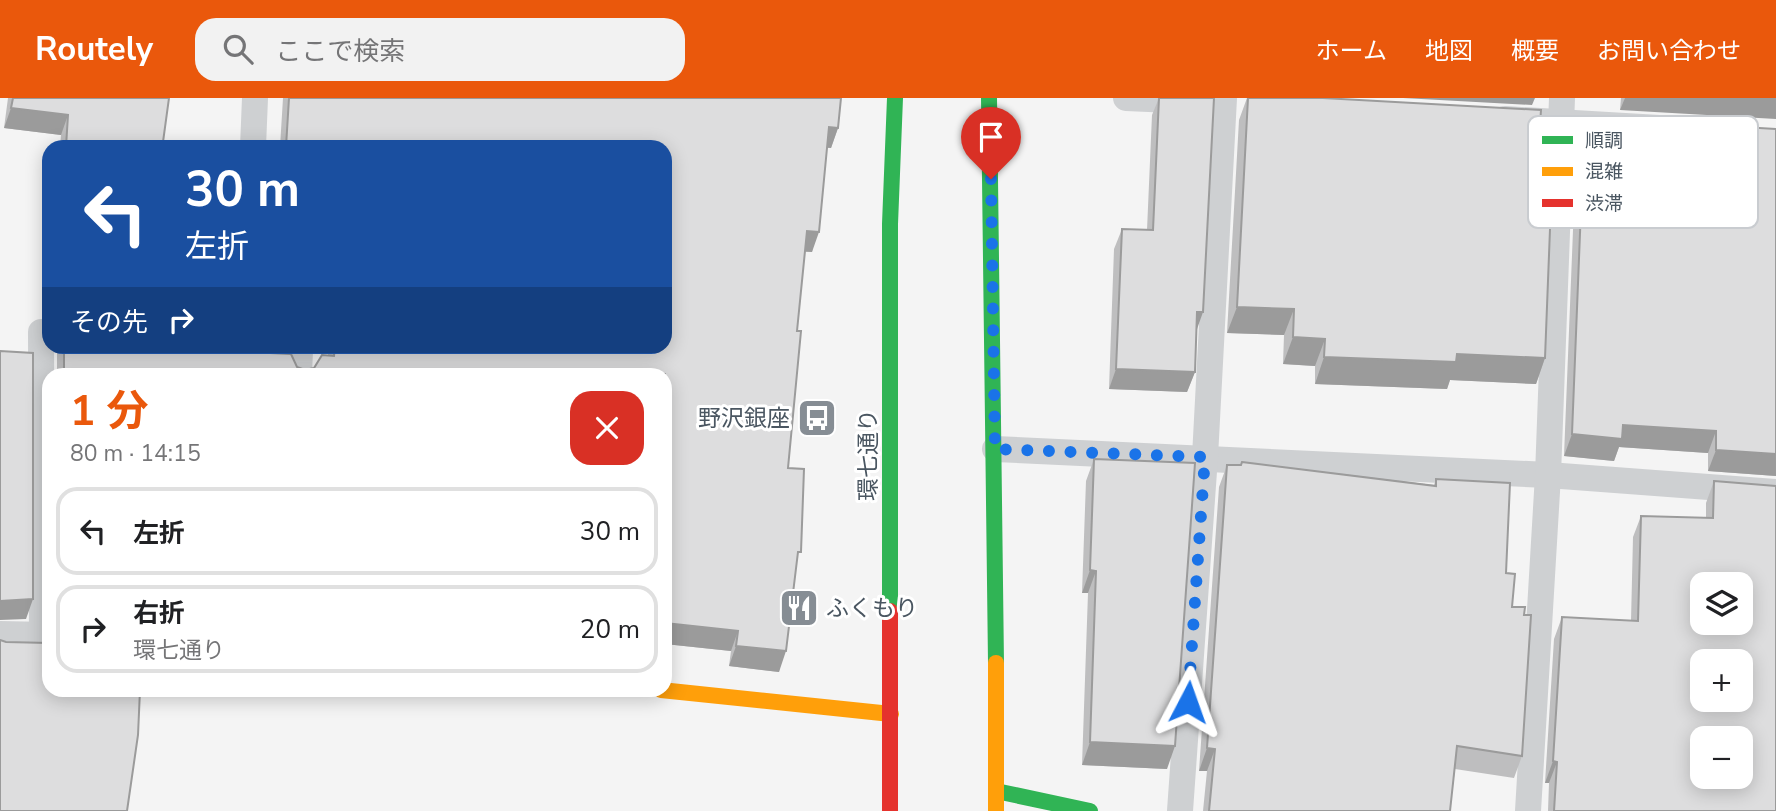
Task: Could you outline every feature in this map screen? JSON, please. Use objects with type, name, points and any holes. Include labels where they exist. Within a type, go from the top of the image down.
[{"type":"main road","name":"環七通り","points":[[890,811],[890,224],[895,98]]},
{"type":"main road","points":[[989,98],[995,449],[996,811]]},
{"type":"main road","points":[[672,691],[891,714]]},
{"type":"main road","points":[[996,791],[1090,811]]},
{"type":"street","points":[[0,640],[42,641]]},
{"type":"lane","points":[[253,140],[255,98]]},
{"type":"lane","points":[[1126,98],[1224,100],[1251,104]]},
{"type":"lane","points":[[1180,811],[1205,457],[1224,100]]},
{"type":"lane","points":[[1480,118],[1561,110],[1597,116]]},
{"type":"lane","points":[[1528,811],[1548,475],[1557,228]]},
{"type":"lane","points":[[41,332],[42,409]]},
{"type":"lane","points":[[995,449],[1548,475],[1776,492]]},
{"type":"building","points":[[13,98],[169,98],[163,140],[66,140],[68,115],[11,108]]},
{"type":"building","points":[[289,98],[841,98],[838,128],[829,127],[819,232],[807,231],[797,331],[801,331],[788,468],[804,469],[801,552],[798,552],[786,651],[736,646],[738,631],[672,624],[672,368],[314,368],[322,355],[334,354],[672,354],[672,140],[286,140]]},
{"type":"building","points":[[1159,98],[1214,98],[1203,312],[1197,312],[1195,372],[1116,369],[1122,229],[1153,230]]},
{"type":"building","points":[[1248,98],[1323,98],[1541,110],[1541,116],[1528,116],[1528,228],[1550,228],[1545,358],[1457,354],[1456,362],[1324,357],[1325,339],[1293,337],[1294,309],[1237,307]]},
{"type":"building","points":[[1758,128],[1776,129],[1776,454],[1716,450],[1716,431],[1623,425],[1622,439],[1572,434],[1580,228],[1758,228]]},
{"type":"building","points":[[0,351],[33,353],[33,599],[0,601]]},
{"type":"building","points":[[64,354],[291,354],[300,368],[64,368]]},
{"type":"building","points":[[1094,459],[1195,463],[1175,746],[1090,742],[1096,571],[1090,570]]},
{"type":"building","points":[[1242,462],[1436,486],[1436,479],[1510,483],[1506,573],[1515,574],[1512,607],[1525,607],[1524,615],[1531,615],[1522,756],[1457,746],[1450,811],[1209,811],[1215,749],[1207,748],[1227,465],[1241,465]]},
{"type":"building","points":[[1714,481],[1776,486],[1776,811],[1554,811],[1557,762],[1553,761],[1562,617],[1638,621],[1641,516],[1713,518]]},
{"type":"building","points":[[0,640],[42,643],[42,697],[140,697],[138,735],[127,811],[0,811]]},
{"type":"traffic: fast","points":[[890,611],[890,224],[895,98]]},
{"type":"traffic: fast","points":[[989,98],[996,663]]},
{"type":"traffic: fast","points":[[996,791],[1090,811]]},
{"type":"traffic: slow","points":[[996,663],[996,811]]},
{"type":"traffic: slow","points":[[672,691],[891,714]]},
{"type":"traffic: jam","points":[[890,611],[890,811]]},
{"type":"place","name":"野沢銀座","points":[[817,418]]},
{"type":"place","name":"ふくもり","points":[[799,608]]},
{"type":"route","points":[[991,179],[995,449],[1205,457],[1188,702]]}]
